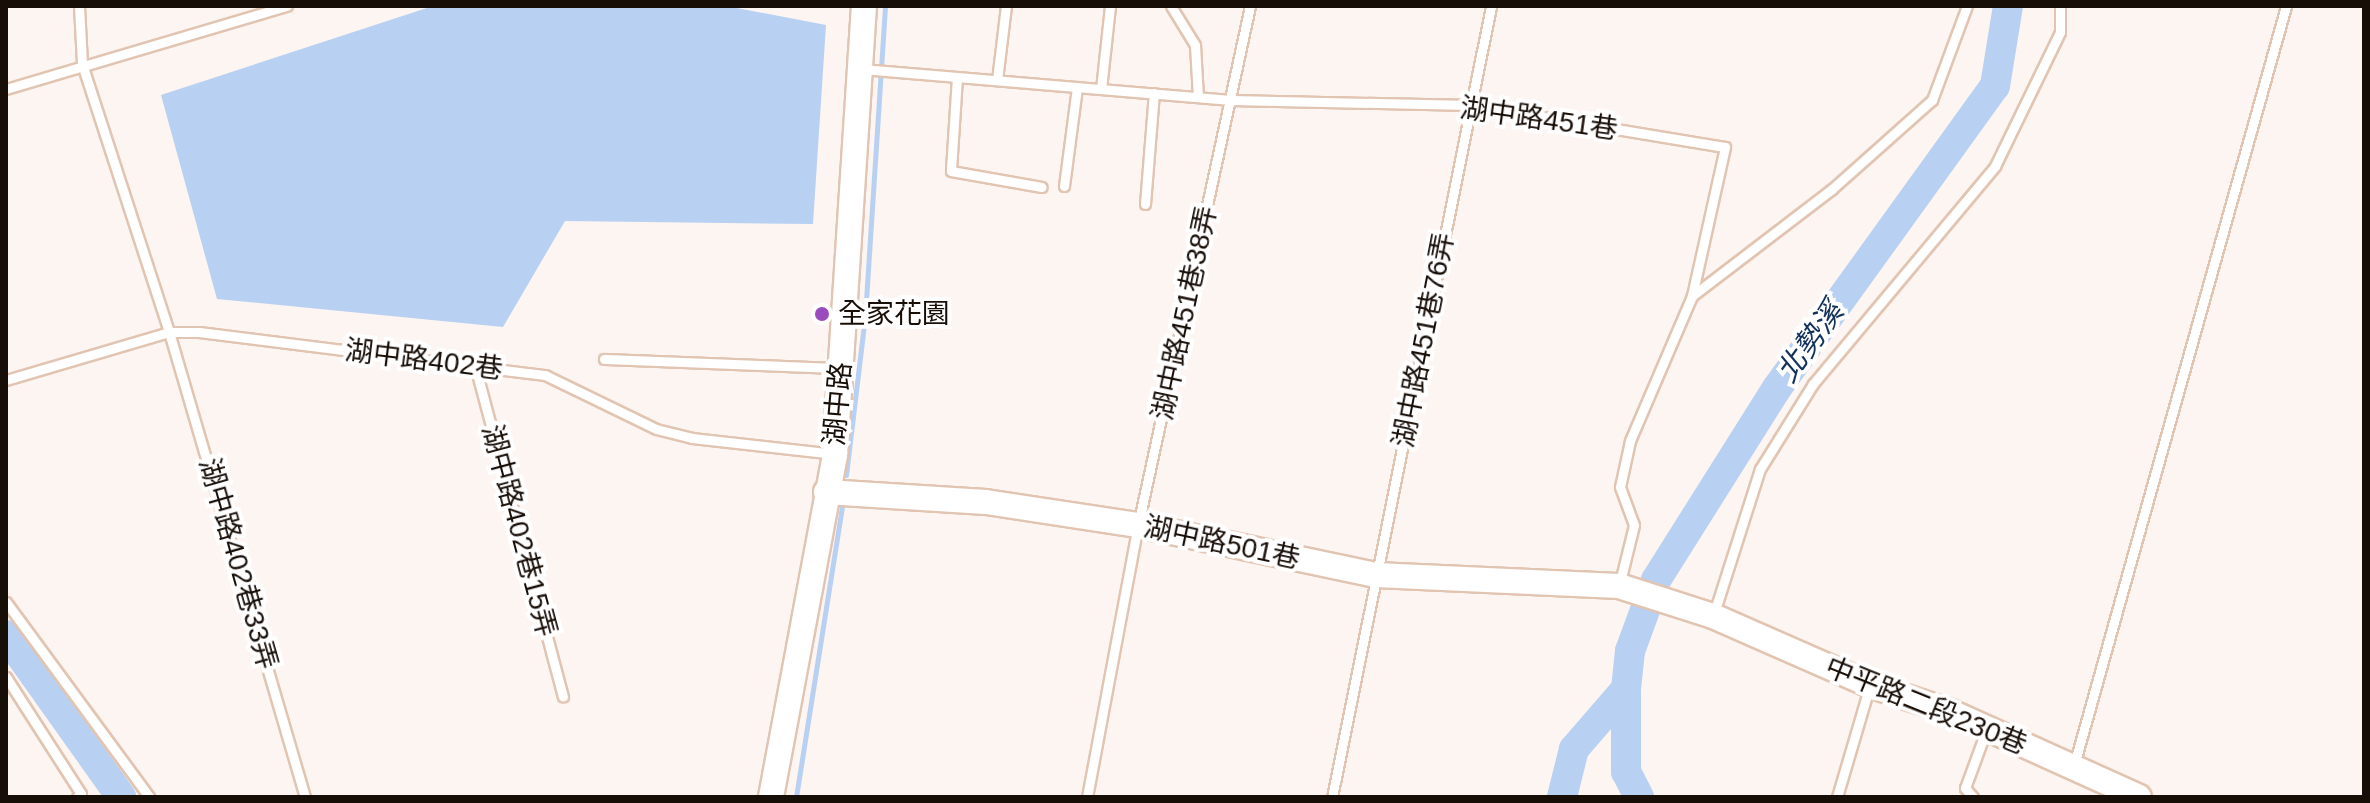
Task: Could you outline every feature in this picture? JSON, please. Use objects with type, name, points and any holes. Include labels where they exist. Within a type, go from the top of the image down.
[{"type":"street","name":"湖中路","points":[[771,797],[835,454],[864,6]]},
{"type":"street","name":"湖中路501巷","points":[[826,492],[986,502],[1138,525],[1376,575],[1619,586]]},
{"type":"street","name":"中平路二段230巷","points":[[1619,586],[1713,616],[1870,685],[1987,728],[2139,797]]},
{"type":"lane","name":"湖中路402巷33弄","points":[[79,6],[82,64],[169,332],[305,797]]},
{"type":"lane","points":[[6,89],[82,64],[287,6]]},
{"type":"lane","points":[[997,80],[1006,6]]},
{"type":"lane","points":[[1101,89],[1110,6]]},
{"type":"lane","points":[[1171,6],[1195,45],[1198,97]]},
{"type":"lane","name":"湖中路451巷38弄","points":[[1087,797],[1138,525],[1250,6]]},
{"type":"lane","name":"湖中路451巷76弄","points":[[1332,797],[1491,6]]},
{"type":"lane","points":[[1692,296],[1832,189],[1932,100],[1967,6]]},
{"type":"lane","points":[[1713,616],[1760,469],[1813,384],[1995,166],[2060,32],[2060,6]]},
{"type":"lane","points":[[2073,767],[2286,6]]},
{"type":"lane","name":"湖中路451巷","points":[[860,69],[1231,100],[1471,105],[1725,147],[1692,296],[1630,441],[1620,487],[1634,525],[1619,586]]},
{"type":"lane","points":[[957,77],[951,171],[1042,187]]},
{"type":"lane","points":[[1064,186],[1077,87]]},
{"type":"lane","points":[[1145,204],[1154,93]]},
{"type":"lane","name":"湖中路402巷","points":[[6,380],[169,332],[545,375],[656,429],[692,438],[835,454]]},
{"type":"lane","points":[[604,359],[841,368]]},
{"type":"lane","name":"湖中路402巷15弄","points":[[475,366],[563,696]]},
{"type":"lane","points":[[6,602],[149,797]]},
{"type":"lane","points":[[6,677],[81,794],[77,797]]},
{"type":"lane","points":[[1837,797],[1870,685]]},
{"type":"lane","points":[[1973,797],[1965,788],[1987,728]]},
{"type":"water","points":[[433,6],[726,6],[826,25],[813,224],[565,221],[503,327],[217,299],[161,95]]},
{"type":"waterway","points":[[846,475],[865,316],[885,6]]},
{"type":"waterway","name":"北勢溪","points":[[1639,797],[1626,772],[1626,689],[1630,651],[1656,580],[1777,388],[1995,86],[2008,6]]},
{"type":"waterway","points":[[796,797],[842,506]]},
{"type":"waterway","points":[[6,635],[121,797]]},
{"type":"waterway","points":[[1562,797],[1574,749],[1626,689]]},
{"type":"place","name":"全家花園","points":[[822,314]]}]
